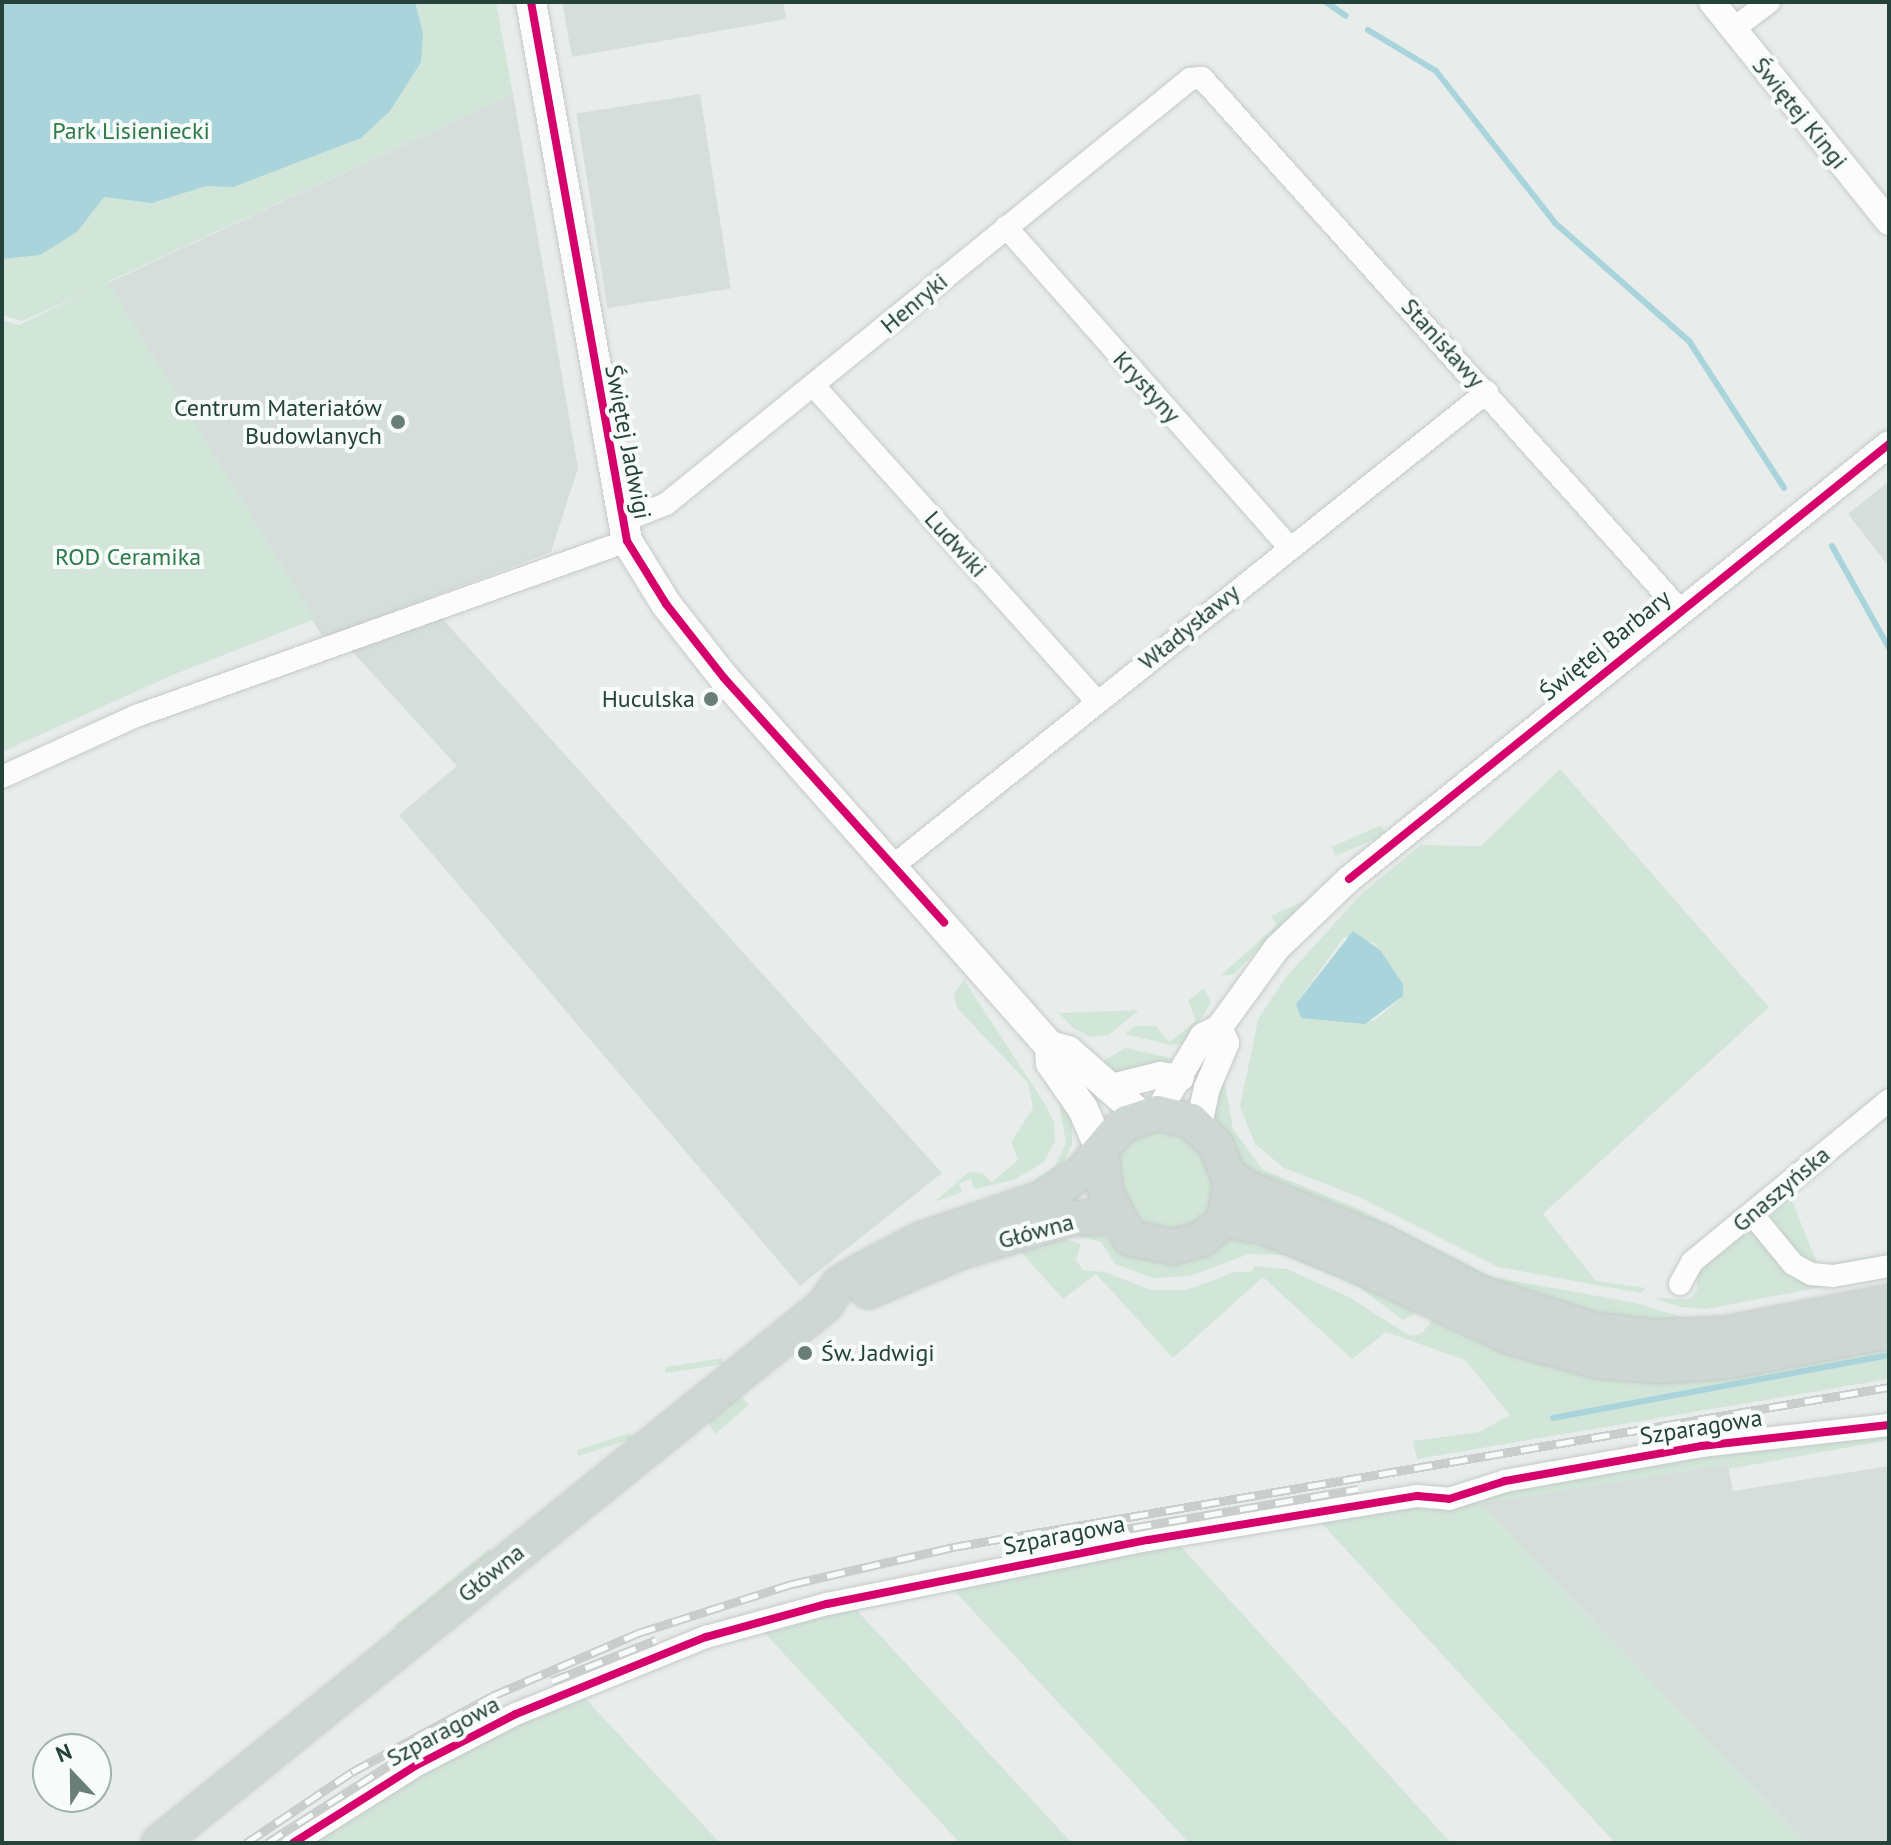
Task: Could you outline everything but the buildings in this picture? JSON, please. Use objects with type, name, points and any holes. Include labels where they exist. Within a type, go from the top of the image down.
[{"type":"main road","name":"Świętej Jadwigi","points":[[531,2],[624,532],[666,604],[724,678],[1050,1046],[1068,1051],[1107,1088],[1150,1115]]},
{"type":"main road","name":"Świętej Jadwigi","points":[[1050,1046],[1051,1063],[1083,1109],[1101,1151]]},
{"type":"main road","points":[[1889,1302],[1725,1334],[1655,1337],[1594,1330],[1482,1294],[1385,1244],[1247,1188],[1230,1176],[1199,1125],[1150,1115],[1127,1123],[1101,1151],[1106,1194],[1115,1217],[1130,1238],[1157,1247],[1187,1245],[1224,1220],[1264,1227],[1359,1265],[1511,1337],[1599,1361],[1661,1366],[1718,1362],[1889,1331]]},
{"type":"main road","name":"Główna","points":[[159,1843],[825,1305],[839,1284],[904,1247],[1046,1197],[1069,1183],[1101,1151]]},
{"type":"main road","points":[[1224,1220],[1230,1176]]},
{"type":"main road","name":"Główna","points":[[825,1305],[851,1301],[962,1251],[1073,1218],[1115,1217]]},
{"type":"street","name":"Świętej Kingi","points":[[1712,2],[1889,222]]},
{"type":"street","points":[[1733,29],[1769,2]]},
{"type":"street","name":"Henryki","points":[[624,532],[666,504],[814,386],[1190,79],[1202,78]]},
{"type":"street","name":"Stanisławy","points":[[1202,78],[1680,610]]},
{"type":"street","name":"Krystyny","points":[[1006,227],[1289,547]]},
{"type":"street","name":"Ludwiki","points":[[814,386],[1097,701]]},
{"type":"street","name":"Władysławy","points":[[893,866],[1487,392]]},
{"type":"street","name":"Świętej Barbary","points":[[1150,1115],[1181,1078],[1203,1036],[1219,1028],[1277,948],[1349,879],[1889,444]]},
{"type":"street","points":[[2,777],[136,716],[624,532]]},
{"type":"street","points":[[1199,1125],[1207,1088],[1226,1043],[1219,1028]]},
{"type":"street","points":[[1107,1088],[1160,1075],[1181,1078]]},
{"type":"street","name":"Gnaszyńska","points":[[1680,1284],[1692,1262],[1889,1100]]},
{"type":"street","points":[[1752,1214],[1793,1264],[1811,1274],[1833,1276],[1889,1266]]},
{"type":"street","name":"Szparagowa","points":[[293,1843],[417,1765],[516,1714],[706,1637],[827,1604],[1148,1540],[1417,1496],[1449,1499],[1505,1481],[1648,1455],[1762,1436],[1889,1425]]},
{"type":"shaded area","points":[[562,2],[783,2],[786,19],[572,57]]},
{"type":"shaded area","points":[[513,94],[578,468],[551,552],[323,638],[108,283]]},
{"type":"shaded area","points":[[700,94],[731,289],[607,308],[577,114]]},
{"type":"shaded area","points":[[1889,481],[1889,567],[1848,514]]},
{"type":"shaded area","points":[[440,616],[942,1173],[800,1286],[399,815],[457,766],[349,648]]},
{"type":"shaded area","points":[[1728,1464],[1733,1491],[1889,1466],[1889,1843],[1806,1843],[1480,1503]]},
{"type":"green space","name":"ROD Ceramika","points":[[2,2],[496,2],[513,94],[108,282],[315,619],[175,674],[2,752],[2,320],[19,325],[83,294],[22,321],[2,315]]},
{"type":"green space","points":[[1560,769],[1769,1007],[1543,1214],[1596,1281],[1646,1288],[1641,1293],[1498,1267],[1357,1196],[1284,1168],[1255,1144],[1240,1107],[1258,1019],[1286,977],[1362,893],[1421,845],[1481,846]],"holes":[[[1344,937],[1374,943],[1403,984],[1403,996],[1374,1021],[1301,1018],[1296,1004]]]},
{"type":"green space","points":[[1381,825],[1385,834],[1336,856],[1332,847]]},
{"type":"green space","points":[[1308,899],[1233,975],[1221,975],[1277,925],[1271,916]]},
{"type":"green space","points":[[964,980],[1043,1101],[1054,1122],[1055,1141],[1044,1162],[1014,1180],[974,1189],[971,1179],[959,1183],[962,1192],[934,1202],[969,1172],[982,1173],[992,1182],[1018,1160],[1011,1142],[1033,1108],[1028,1083],[957,1008],[954,993]]},
{"type":"green space","points":[[1204,988],[1211,1003],[1185,1044],[1171,1045],[1125,1034],[1135,1026],[1156,1026],[1169,1042],[1196,1021],[1188,1001]]},
{"type":"green space","points":[[1039,993],[1059,1013],[1139,1010],[1109,1035],[1090,1037],[1073,1028]]},
{"type":"green space","points":[[1125,1048],[1175,1059],[1116,1076],[1094,1067]]},
{"type":"green space","points":[[1224,1078],[1233,1129],[1263,1170],[1363,1211],[1492,1277],[1636,1303],[1695,1321],[1763,1313],[1889,1285],[1889,1291],[1723,1325],[1569,1315],[1244,1169],[1215,1118],[1212,1102]]},
{"type":"green space","points":[[1058,1098],[1072,1118],[1072,1145],[1060,1169],[1036,1187],[1034,1180],[1055,1166],[1066,1143]]},
{"type":"green space","points":[[1152,1130],[1173,1130],[1201,1148],[1220,1196],[1204,1221],[1162,1234],[1127,1216],[1117,1159],[1130,1141]]},
{"type":"green space","points":[[1785,1197],[1791,1198],[1818,1266],[1805,1263],[1771,1221],[1774,1205]]},
{"type":"green space","points":[[1751,1231],[1833,1285],[1706,1309],[1680,1307],[1653,1298],[1690,1299],[1697,1290],[1697,1270],[1742,1232]]},
{"type":"green space","points":[[1062,1232],[1099,1233],[1126,1250],[1245,1236],[1413,1306],[1414,1314],[1403,1320],[1360,1288],[1285,1255],[1249,1254],[1190,1276],[1153,1278],[1115,1264],[1101,1242]]},
{"type":"green space","points":[[1063,1239],[1081,1244],[1076,1260],[1083,1270],[1104,1272],[1151,1290],[1186,1290],[1235,1272],[1251,1272],[1254,1266],[1287,1269],[1349,1297],[1410,1336],[1422,1333],[1433,1319],[1889,1345],[1889,1379],[1417,1459],[1413,1441],[1479,1432],[1510,1415],[1465,1360],[1386,1332],[1352,1359],[1263,1277],[1173,1358],[1096,1274],[1063,1299],[1020,1251]]},
{"type":"green space","points":[[1877,1256],[1877,1264],[1834,1269],[1819,1266]]},
{"type":"green space","points":[[723,1358],[724,1364],[666,1373],[665,1367]]},
{"type":"green space","points":[[739,1394],[749,1405],[715,1434],[705,1418]]},
{"type":"green space","points":[[1889,1429],[1889,1440],[1729,1469],[1728,1464],[1480,1503],[1806,1843],[1615,1843],[1316,1517],[1727,1449]]},
{"type":"green space","points":[[630,1433],[632,1439],[579,1456],[577,1450]]},
{"type":"green space","points":[[1176,1541],[1451,1843],[1189,1843],[947,1583]]},
{"type":"green space","points":[[489,1549],[490,1555],[400,1629],[394,1626]]},
{"type":"green space","points":[[851,1604],[1072,1843],[960,1843],[758,1626]]},
{"type":"green space","points":[[581,1694],[720,1843],[304,1843],[469,1742]]},
{"type":"water","name":"Park Lisieniecki","points":[[2,2],[415,2],[423,34],[421,62],[390,111],[361,138],[233,187],[206,186],[152,203],[104,197],[77,232],[40,255],[2,259]]},
{"type":"water","points":[[1353,931],[1380,950],[1403,984],[1403,996],[1365,1024],[1301,1018],[1296,1004]]},
{"type":"waterway","points":[[1326,2],[1346,16]]},
{"type":"waterway","points":[[1368,30],[1436,71],[1555,223],[1689,341],[1784,488]]},
{"type":"waterway","points":[[1832,546],[1889,648]]},
{"type":"waterway","points":[[1553,1418],[1889,1355]]},
{"type":"railway","points":[[246,1843],[352,1772],[492,1696],[638,1633],[792,1584],[953,1547],[1889,1387]]},
{"type":"railway","points":[[1027,1546],[1358,1489]]},
{"type":"railway","points":[[552,1681],[656,1640]]},
{"type":"railway","points":[[267,1843],[405,1755]]},
{"type":"cycle path","points":[[531,2],[627,541],[666,604],[724,678],[944,922]]},
{"type":"cycle path","points":[[1349,879],[1889,444]]},
{"type":"cycle path","points":[[293,1843],[417,1765],[516,1714],[706,1637],[827,1604],[1148,1540],[1417,1496],[1449,1499],[1505,1481],[1701,1446],[1889,1425]]},
{"type":"place","name":"Centrum Materiałów Budowlanych","points":[[398,422]]},
{"type":"place","name":"Huculska","points":[[711,699]]},
{"type":"place","name":"Św. Jadwigi","points":[[805,1353]]}]
